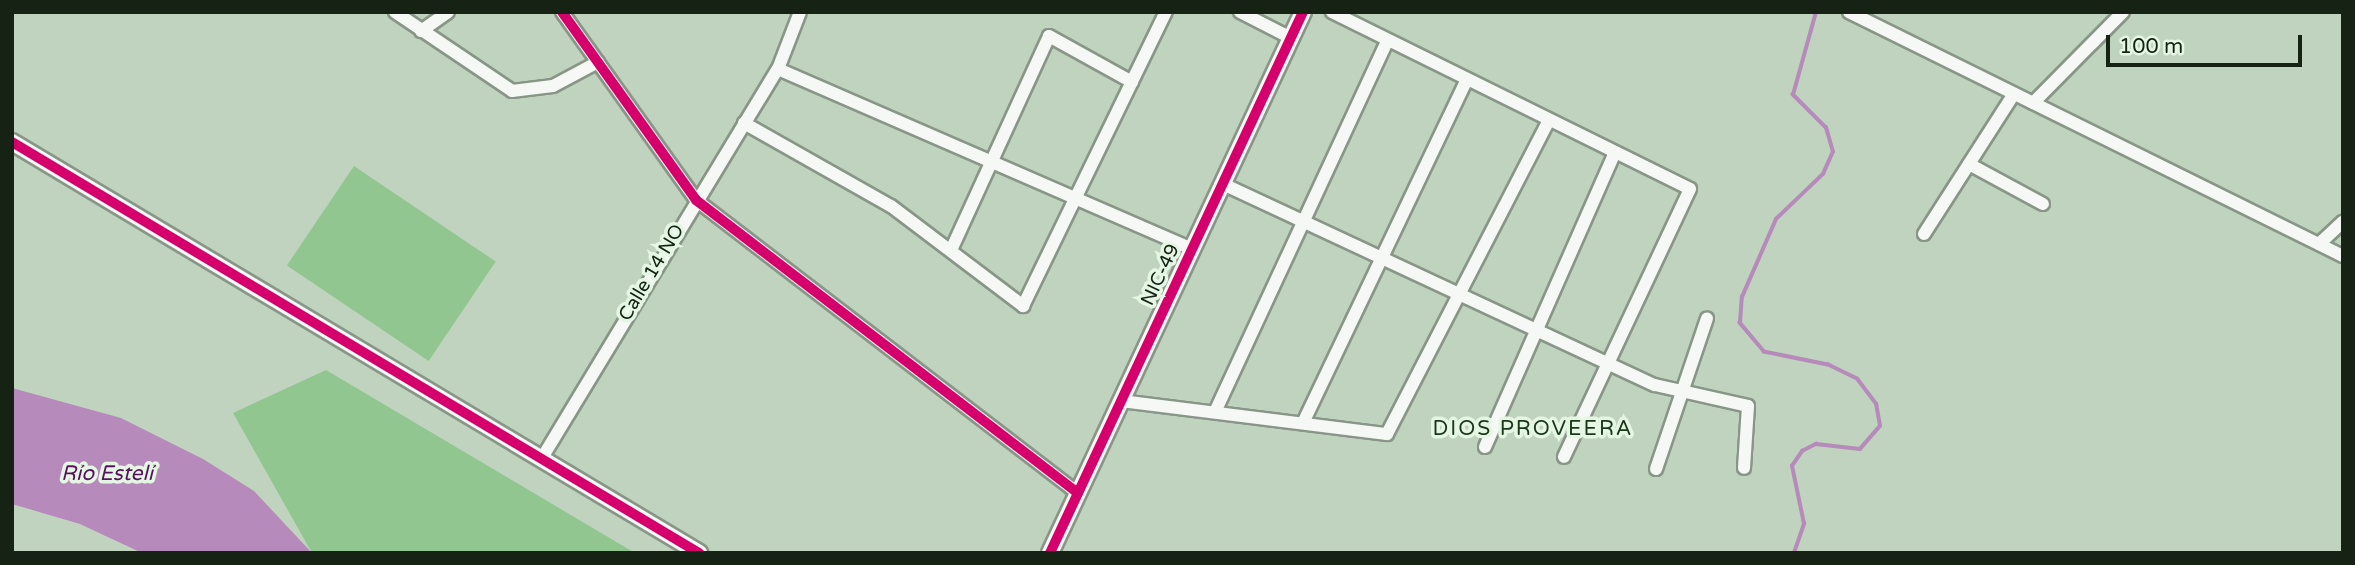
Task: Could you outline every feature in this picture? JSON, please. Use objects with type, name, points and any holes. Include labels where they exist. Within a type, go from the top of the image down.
[{"type":"street","points":[[395,12],[512,91],[553,86],[598,62]]},
{"type":"street","points":[[421,31],[448,12]]},
{"type":"street","name":"Calle 14 NO","points":[[542,458],[696,200],[778,69],[800,12]]},
{"type":"street","points":[[744,123],[952,248],[1023,306],[1166,12]]},
{"type":"street","points":[[1240,12],[1291,38]]},
{"type":"street","name":"NIC-49","points":[[1050,553],[1303,12]]},
{"type":"street","points":[[1332,12],[1690,189],[1612,366],[1564,457]]},
{"type":"street","points":[[1849,12],[2343,256]]},
{"type":"street","points":[[2033,103],[2123,12]]},
{"type":"street","points":[[566,14],[696,200],[1079,493]]},
{"type":"street","points":[[952,248],[1049,36],[1132,82]]},
{"type":"street","points":[[1215,412],[1388,40]]},
{"type":"street","points":[[778,69],[1077,196],[1192,249]]},
{"type":"street","points":[[1303,423],[1467,79]]},
{"type":"street","points":[[1924,234],[2014,94]]},
{"type":"street","points":[[1121,401],[1387,434],[1549,120]]},
{"type":"street","points":[[12,142],[699,553]]},
{"type":"street","points":[[1485,447],[1534,330],[1615,152]]},
{"type":"street","points":[[1969,164],[2043,204]]},
{"type":"street","points":[[1223,184],[1677,394],[1748,405],[1744,468]]},
{"type":"street","points":[[2319,244],[2343,222]]},
{"type":"street","points":[[1656,469],[1677,394],[1706,318]]},
{"type":"green space","points":[[354,166],[496,262],[429,361],[287,265]]},
{"type":"green space","points":[[326,370],[635,553],[312,553],[233,413]]},
{"type":"water","name":"Río Estelí","points":[[12,388],[121,418],[203,459],[254,491],[312,553],[142,553],[80,524],[12,504]]},
{"type":"waterway","points":[[1794,553],[1804,524],[1792,466],[1802,451],[1816,444],[1860,449],[1880,426],[1876,404],[1857,379],[1828,365],[1764,352],[1740,323],[1742,297],[1776,219],[1823,174],[1833,152],[1826,128],[1793,95],[1816,12]]},
{"type":"cycle path","points":[[562,12],[696,200],[1078,493]]},
{"type":"cycle path","points":[[1050,553],[1303,12]]},
{"type":"cycle path","points":[[12,142],[699,553]]},
{"type":"district","name":"DIOS PROVEERA","points":[[1533,429]]}]
